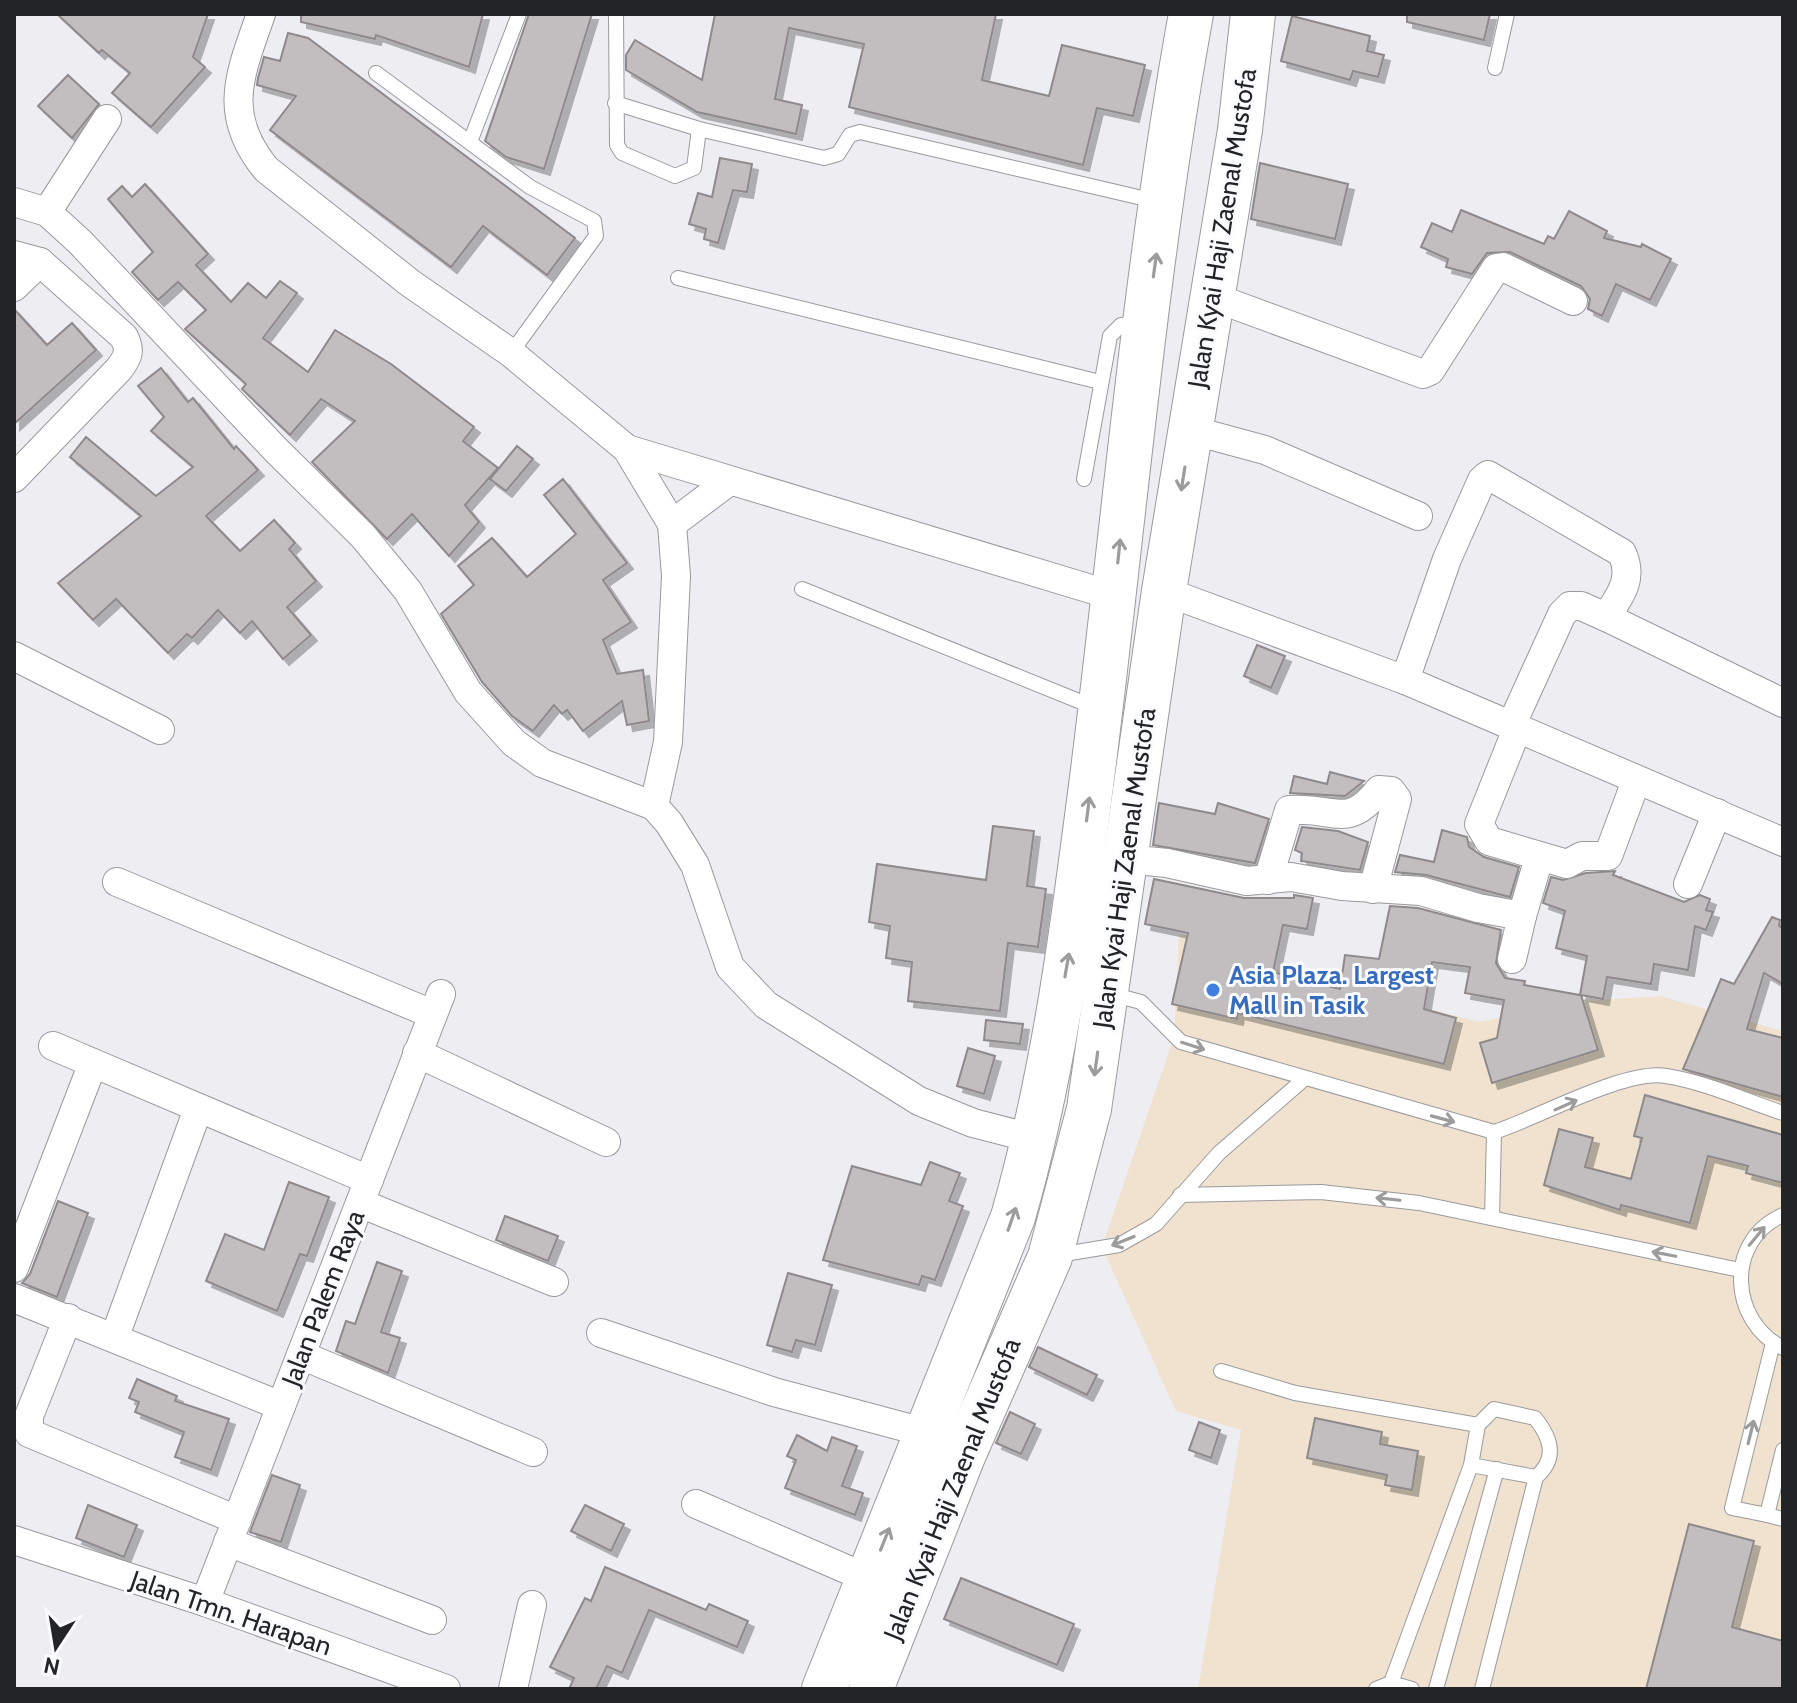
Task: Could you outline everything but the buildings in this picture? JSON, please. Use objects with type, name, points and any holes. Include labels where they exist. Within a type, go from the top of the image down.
[{"type":"main road","name":"Jalan Kyai Haji Zaenal Mustofa","points":[[824,1689],[1013,1217],[1035,1139],[1078,887],[1114,596],[1116,404],[1163,203],[1172,121],[1191,14]]},
{"type":"main road","name":"Jalan Kyai Haji Zaenal Mustofa","points":[[871,1689],[963,1456],[1050,1257],[1089,1109],[1122,904],[1164,591],[1240,130],[1253,14]]},
{"type":"main road","points":[[1172,121],[1240,130]]},
{"type":"main road","points":[[1078,887],[1122,904]]},
{"type":"main road","points":[[988,1279],[1027,1304]]},
{"type":"street","points":[[261,14],[238,81],[238,116],[247,146],[266,169],[410,283],[511,353],[627,449],[672,524],[676,624],[668,742],[654,806]]},
{"type":"street","points":[[47,212],[107,119]]},
{"type":"street","points":[[14,202],[47,212],[363,536],[408,591],[468,692],[514,743],[542,763],[654,806],[669,823],[695,865],[730,967],[766,1005],[919,1101],[973,1123],[1035,1139]]},
{"type":"street","points":[[14,287],[27,259],[124,337],[128,356],[14,478]]},
{"type":"street","points":[[1213,297],[1423,374],[1430,371],[1489,274],[1496,268],[1503,267],[1573,301]]},
{"type":"street","points":[[1191,430],[1265,450],[1418,516]]},
{"type":"street","points":[[627,449],[728,482],[1114,596]]},
{"type":"street","points":[[1405,680],[1447,559],[1482,480],[1488,475],[1499,479],[1540,509],[1580,526],[1622,553],[1628,569],[1625,586],[1606,617]]},
{"type":"street","points":[[672,524],[728,482]]},
{"type":"street","points":[[1164,591],[1405,680],[1783,842]]},
{"type":"street","points":[[1636,781],[1608,856],[1582,856],[1567,864],[1539,858],[1489,841],[1479,824],[1514,728],[1562,614],[1570,606],[1581,606],[1606,617],[1783,703]]},
{"type":"street","points":[[14,656],[160,730]]},
{"type":"street","points":[[1268,880],[1289,810],[1354,814],[1365,808],[1379,790],[1391,791],[1397,799],[1373,889]]},
{"type":"street","points":[[1688,884],[1717,813]]},
{"type":"street","points":[[1512,959],[1539,858]]},
{"type":"street","points":[[1126,859],[1167,863],[1247,881],[1291,877],[1373,889],[1421,891],[1478,908],[1522,916]]},
{"type":"street","name":"Jalan Palem Raya","points":[[117,882],[436,1004],[205,1602]]},
{"type":"street","points":[[53,1046],[198,1109],[554,1282]]},
{"type":"street","points":[[417,1053],[606,1142]]},
{"type":"street","points":[[14,1268],[93,1063]]},
{"type":"street","points":[[115,1336],[198,1109]]},
{"type":"street","points":[[14,1298],[115,1336],[281,1406]]},
{"type":"street","points":[[68,1318],[29,1416],[29,1433],[233,1531],[432,1620]]},
{"type":"street","points":[[601,1333],[774,1392],[927,1433]]},
{"type":"street","points":[[301,1355],[533,1452]]},
{"type":"street","points":[[696,1504],[869,1579]]},
{"type":"street","name":"Jalan Tmn. Harapan","points":[[14,1540],[205,1602],[446,1689]]},
{"type":"street","points":[[513,1689],[532,1605]]},
{"type":"lane","points":[[470,142],[519,14]]},
{"type":"lane","points":[[616,14],[615,133],[622,153],[675,176],[694,168],[699,129]]},
{"type":"lane","points":[[1495,68],[1507,14]]},
{"type":"lane","points":[[376,73],[530,187],[594,221],[598,228],[596,236],[511,353]]},
{"type":"lane","points":[[615,103],[699,129],[824,158],[838,154],[850,135],[860,132],[1163,203]]},
{"type":"lane","points":[[678,278],[1100,382],[1116,404],[1084,479]]},
{"type":"lane","points":[[1100,382],[1131,348]]},
{"type":"lane","points":[[802,589],[1101,709]]},
{"type":"lane","points":[[1106,993],[1141,1002],[1181,1042],[1303,1080],[1494,1132],[1535,1119],[1626,1078],[1665,1075],[1783,1113]]},
{"type":"lane","points":[[1050,1257],[1119,1245],[1156,1224],[1219,1153],[1303,1080]]},
{"type":"lane","points":[[1492,1218],[1494,1132]]},
{"type":"lane","points":[[1180,1195],[1321,1192],[1419,1203],[1740,1270]]},
{"type":"lane","points":[[1783,1215],[1760,1230],[1747,1248],[1740,1270],[1741,1297],[1752,1323],[1778,1345],[1732,1508],[1783,1519]]},
{"type":"lane","points":[[1221,1371],[1295,1393],[1478,1425]]},
{"type":"lane","points":[[1391,1683],[1471,1465],[1478,1425],[1494,1409],[1535,1418],[1548,1438],[1551,1452],[1545,1469],[1536,1477],[1482,1689]]},
{"type":"lane","points":[[1767,1515],[1783,1450]]},
{"type":"lane","points":[[1471,1465],[1536,1477]]},
{"type":"lane","points":[[1436,1689],[1497,1469]]},
{"type":"lane","points":[[1376,1689],[1391,1683],[1412,1689]]},
{"type":"shaded area","points":[[1179,935],[1252,935],[1257,964],[1479,1022],[1583,1001],[1660,996],[1783,1031],[1783,1689],[1198,1689],[1241,1430],[1176,1411],[1102,1247],[1174,1037]]},
{"type":"place","name":"Asia Plaza. Largest Mall in Tasik","points":[[1213,990]]}]
